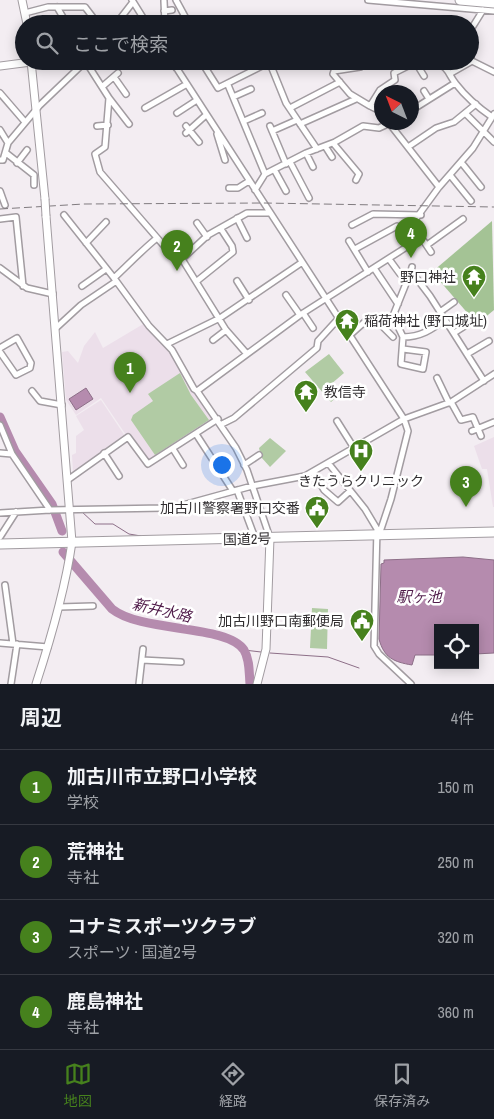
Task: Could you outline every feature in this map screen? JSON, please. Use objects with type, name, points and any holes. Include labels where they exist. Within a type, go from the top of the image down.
[{"type":"highway","points":[[460,0],[494,3]]},
{"type":"highway","name":"国道2号","points":[[0,544],[494,532]]},
{"type":"street","points":[[22,0],[25,13],[57,7],[85,7],[91,15]]},
{"type":"street","points":[[176,0],[184,15]]},
{"type":"street","points":[[368,0],[494,11]]},
{"type":"street","points":[[122,15],[132,1],[141,15]]},
{"type":"street","points":[[164,1],[164,15]]},
{"type":"street","points":[[57,7],[62,15]]},
{"type":"street","points":[[164,10],[172,10]]},
{"type":"street","points":[[479,16],[483,10]]},
{"type":"street","points":[[479,63],[494,72]]},
{"type":"street","points":[[0,66],[15,64]]},
{"type":"street","points":[[32,70],[56,328],[72,542],[68,571],[59,607],[36,684]]},
{"type":"street","points":[[1,162],[6,153],[8,143],[25,122],[78,70]]},
{"type":"street","points":[[92,70],[109,98],[129,124]]},
{"type":"street","points":[[177,70],[404,419],[408,431],[392,499],[379,536],[374,646],[379,654],[411,684]]},
{"type":"street","points":[[207,70],[218,88],[254,70]]},
{"type":"street","points":[[273,70],[290,108],[316,149]]},
{"type":"street","points":[[340,70],[334,71],[333,74],[356,99],[374,108]]},
{"type":"street","points":[[370,106],[380,90],[395,80],[394,73],[400,70]]},
{"type":"street","points":[[421,70],[424,76]]},
{"type":"street","points":[[197,391],[302,314],[405,248],[412,224],[421,215],[439,187],[461,162],[493,116],[476,104],[455,83],[451,73],[447,70]]},
{"type":"street","points":[[451,73],[455,70]]},
{"type":"street","points":[[103,86],[116,75],[126,94]]},
{"type":"street","points":[[290,108],[340,82]]},
{"type":"street","points":[[419,105],[455,83]]},
{"type":"street","points":[[145,108],[186,84]]},
{"type":"street","points":[[228,84],[242,120],[253,136],[255,155],[265,174]]},
{"type":"street","points":[[233,100],[251,89]]},
{"type":"street","points":[[424,91],[429,99]]},
{"type":"street","points":[[1,92],[25,122]]},
{"type":"street","points":[[109,98],[105,147],[95,154],[100,172],[172,255],[182,259],[226,330],[247,354]]},
{"type":"street","points":[[309,198],[304,185],[275,145],[271,129],[299,122],[356,99]]},
{"type":"street","points":[[177,113],[196,100]]},
{"type":"street","points":[[408,147],[436,128],[454,122],[476,104]]},
{"type":"street","points":[[242,120],[262,113]]},
{"type":"street","points":[[466,113],[494,142]]},
{"type":"street","points":[[198,138],[187,129],[206,115]]},
{"type":"street","points":[[97,126],[108,126]]},
{"type":"street","points":[[255,190],[265,174],[306,153],[333,143],[363,126],[374,127]]},
{"type":"street","points":[[0,130],[8,143]]},
{"type":"street","points":[[216,130],[225,160]]},
{"type":"street","points":[[395,130],[439,187]]},
{"type":"street","points":[[333,143],[360,174],[356,180]]},
{"type":"street","points":[[325,146],[332,157]]},
{"type":"street","points":[[17,163],[27,150]]},
{"type":"street","points":[[6,153],[34,175],[34,185]]},
{"type":"street","points":[[306,153],[313,167]]},
{"type":"street","points":[[461,162],[481,186]]},
{"type":"street","points":[[275,170],[286,192]]},
{"type":"street","points":[[450,175],[471,201]]},
{"type":"street","points":[[229,188],[236,188],[249,181]]},
{"type":"street","points":[[234,182],[236,188]]},
{"type":"street","points":[[0,191],[5,205]]},
{"type":"street","points":[[182,259],[207,237],[237,218],[247,213],[269,213]]},
{"type":"street","points":[[352,225],[373,214],[421,215]]},
{"type":"street","points":[[64,215],[149,326],[167,344],[183,367],[194,389],[222,424],[244,465],[270,538],[266,649],[257,684]]},
{"type":"street","points":[[0,218],[16,217],[23,286]]},
{"type":"street","points":[[237,218],[247,238]]},
{"type":"street","points":[[427,246],[459,226],[463,219]]},
{"type":"street","points":[[86,243],[106,222]]},
{"type":"street","points":[[197,223],[207,237]]},
{"type":"street","points":[[355,250],[397,226],[423,240],[432,252]]},
{"type":"street","points":[[197,281],[233,252],[232,246],[221,229]]},
{"type":"street","points":[[56,328],[81,305],[115,280],[141,250],[157,238]]},
{"type":"street","points":[[350,241],[368,272]]},
{"type":"street","points":[[389,259],[400,274]]},
{"type":"street","points":[[167,344],[220,318],[302,263]]},
{"type":"street","points":[[0,268],[23,286],[53,294]]},
{"type":"street","points":[[374,268],[398,304]]},
{"type":"street","points":[[82,286],[106,269]]},
{"type":"street","points":[[403,349],[426,352],[423,369],[401,364],[403,337],[393,316],[412,269],[484,381]]},
{"type":"street","points":[[237,281],[249,300]]},
{"type":"street","points":[[286,296],[313,328]]},
{"type":"street","points":[[440,312],[454,302]]},
{"type":"street","points":[[222,424],[234,418],[317,348],[318,341],[339,318]]},
{"type":"street","points":[[350,335],[369,318],[373,318],[393,337]]},
{"type":"street","points":[[403,337],[414,337],[434,328],[445,319]]},
{"type":"street","points":[[454,333],[471,322]]},
{"type":"street","points":[[213,340],[226,330]]},
{"type":"street","points":[[0,348],[17,338],[30,363],[30,368],[16,375],[1,355]]},
{"type":"street","points":[[467,354],[488,341]]},
{"type":"street","points":[[0,513],[164,508],[183,505],[252,486],[305,476],[329,464],[404,419],[450,402],[494,374]]},
{"type":"street","points":[[436,378],[461,420],[473,417],[475,430],[481,436]]},
{"type":"street","points":[[32,391],[35,397],[46,404],[62,405]]},
{"type":"street","points":[[30,402],[35,397]]},
{"type":"street","points":[[68,479],[128,437],[148,464],[218,418]]},
{"type":"street","points":[[337,421],[354,448]]},
{"type":"street","points":[[475,430],[494,422]]},
{"type":"street","points":[[0,425],[12,454],[50,510]]},
{"type":"street","points":[[196,434],[235,490],[254,538]]},
{"type":"street","points":[[173,449],[183,465]]},
{"type":"street","points":[[0,453],[12,454]]},
{"type":"street","points":[[104,453],[119,476]]},
{"type":"street","points":[[244,465],[259,455]]},
{"type":"street","points":[[329,464],[365,509],[379,536]]},
{"type":"street","points":[[314,472],[324,490],[338,502],[350,491]]},
{"type":"street","points":[[0,537],[16,512]]},
{"type":"street","points":[[7,588],[13,617],[15,644],[11,684]]},
{"type":"street","points":[[59,607],[93,606]]},
{"type":"street","points":[[0,643],[48,646]]},
{"type":"street","points":[[139,684],[142,649]]},
{"type":"street","points":[[142,660],[174,664],[181,662]]},
{"type":"shaded area","points":[[145,323],[169,350],[215,418],[150,461],[126,435],[101,398],[76,415],[66,400],[62,352],[68,351],[78,363],[84,346],[95,332],[103,348]]},
{"type":"shaded area","points":[[101,400],[125,436],[73,473],[72,455],[76,453],[76,436],[84,430],[76,416]]},
{"type":"shaded area","points":[[494,437],[493,507],[487,469],[482,469],[474,446]]},
{"type":"green space","name":"野口神社","points":[[492,221],[494,310],[477,324],[432,272]]},
{"type":"green space","points":[[329,354],[344,373],[330,385],[338,396],[331,402],[305,372]]},
{"type":"green space","points":[[180,373],[191,395],[209,420],[155,455],[131,420],[133,415],[153,401],[148,394]]},
{"type":"green space","points":[[270,438],[286,451],[270,467],[261,457],[259,448]]},
{"type":"green space","points":[[312,608],[328,609],[327,649],[310,648]]},
{"type":"water","points":[[86,388],[93,399],[76,410],[69,399]]},
{"type":"water","name":"駅ヶ池","points":[[463,557],[494,560],[494,653],[479,654],[479,624],[434,624],[434,655],[415,655],[412,665],[395,660],[387,655],[379,639],[381,564],[384,563],[384,560]]},
{"type":"waterway","name":"新井水路","points":[[0,417],[15,451],[52,504],[62,531]]},
{"type":"waterway","points":[[81,511],[95,524],[113,524],[129,534],[141,536]]},
{"type":"waterway","name":"新井水路","points":[[63,552],[112,609],[126,617],[162,626],[203,632],[235,642],[246,654],[250,684]]},
{"type":"waterway","points":[[244,650],[261,652]]},
{"type":"waterway","points":[[270,653],[328,657],[359,668]]},
{"type":"railway","points":[[0,209],[84,204],[264,203],[494,207]]},
{"type":"place","name":"鹿島神社","points":[[411,258]]},
{"type":"place","name":"荒神社","points":[[177,271]]},
{"type":"place","name":"野口神社","points":[[474,298]]},
{"type":"place","name":"稲荷神社 (野口城址)","points":[[347,342]]},
{"type":"place","name":"加古川市立野口小学校","points":[[130,393]]},
{"type":"place","name":"教信寺","points":[[306,413]]},
{"type":"place","name":"きたうらクリニック","points":[[361,472]]},
{"type":"place","name":"コナミスポーツクラブ","points":[[466,507]]},
{"type":"place","name":"加古川警察署野口交番","points":[[317,529]]},
{"type":"place","name":"加古川野口南郵便局","points":[[362,642]]}]
